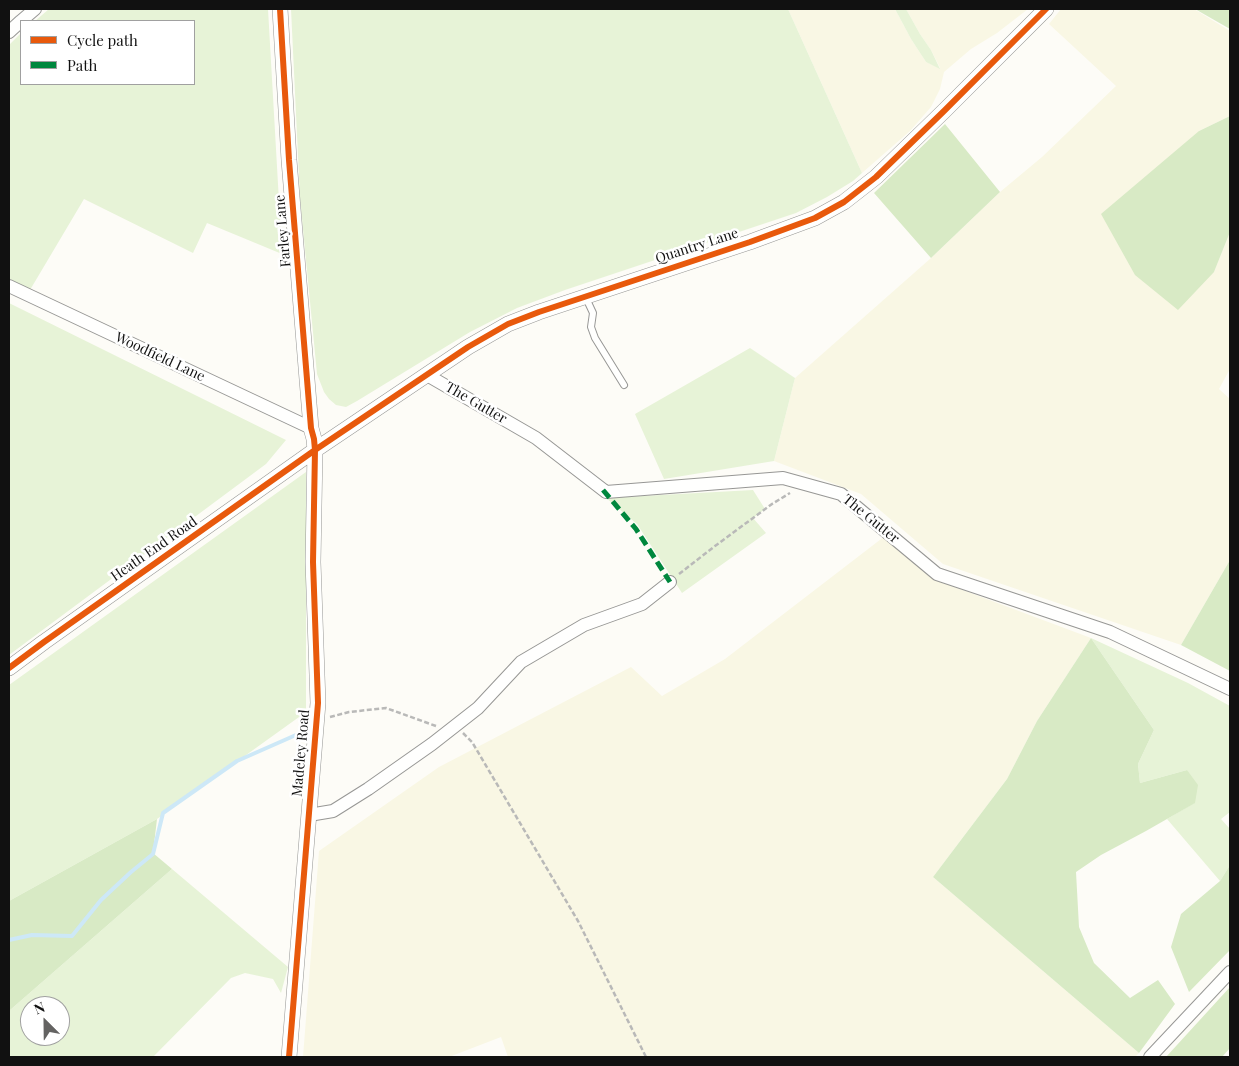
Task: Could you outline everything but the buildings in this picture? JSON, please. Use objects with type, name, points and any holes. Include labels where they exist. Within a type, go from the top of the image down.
[{"type":"street","points":[[22,20],[36,9]]},
{"type":"street","name":"Farley Lane","points":[[280,9],[311,428],[315,450]]},
{"type":"street","name":"Quantry Lane","points":[[315,450],[468,347],[508,324],[815,218],[844,202],[876,177],[1046,9]]},
{"type":"street","points":[[9,32],[20,22]]},
{"type":"street","name":"Woodfield Lane","points":[[9,286],[311,428]]},
{"type":"street","name":"The Gutter","points":[[427,375],[536,438],[606,492],[783,478],[841,494],[937,574],[1110,632],[1230,689]]},
{"type":"street","name":"Heath End Road","points":[[9,668],[315,450]]},
{"type":"street","name":"Madeley Road","points":[[289,1057],[318,703],[313,562],[315,450]]},
{"type":"street","points":[[309,815],[333,811],[432,744],[478,708],[521,662],[584,625],[642,604],[670,582]]},
{"type":"street","points":[[1150,1057],[1230,972]]},
{"type":"lane","points":[[585,296],[593,313],[592,327],[595,338],[624,385]]},
{"type":"path","points":[[670,582],[714,546],[803,484]]},
{"type":"path","points":[[317,720],[349,712],[386,708],[449,730],[457,728],[472,742],[578,921],[646,1057]]},
{"type":"shaded area","points":[[788,9],[895,9],[926,62],[940,68],[906,9],[1028,9],[997,33],[971,49],[944,72],[940,89],[931,107],[910,131],[862,173]]},
{"type":"shaded area","points":[[1061,9],[1194,9],[1230,31],[1230,116],[1199,131],[1214,272],[1230,232],[1230,369],[1219,389],[1230,399],[1230,560],[1181,645],[943,564],[861,494],[774,461],[795,378],[931,258],[1000,192],[1042,157],[1116,86],[1049,24]]},
{"type":"shaded area","points":[[885,536],[936,580],[1091,638],[1037,721],[1007,779],[933,877],[1139,1053],[1135,1057],[508,1057],[501,1037],[449,1057],[303,1057],[319,851],[439,767],[631,667],[662,696],[725,659]]},
{"type":"green space","points":[[49,9],[268,9],[282,254],[207,223],[193,253],[84,199],[30,290],[9,279],[9,45],[20,34],[20,85],[195,85],[195,20],[36,20]]},
{"type":"green space","points":[[291,9],[788,9],[862,173],[853,181],[827,197],[796,213],[565,290],[517,308],[470,332],[346,407],[336,405],[324,392],[317,374],[300,198]]},
{"type":"green space","points":[[895,9],[906,9],[931,50],[940,69],[926,62]]},
{"type":"green space","points":[[1195,9],[1230,9],[1230,29]]},
{"type":"green space","points":[[1230,116],[1230,232],[1214,272],[1178,310],[1135,275],[1101,214],[1199,131]]},
{"type":"green space","points":[[945,124],[1000,192],[931,258],[874,193]]},
{"type":"green space","points":[[9,303],[286,440],[266,464],[9,655]]},
{"type":"green space","points":[[750,348],[795,378],[774,461],[664,479],[635,414]]},
{"type":"green space","points":[[306,472],[306,712],[157,819],[9,901],[9,685]]},
{"type":"green space","points":[[753,490],[765,509],[753,518],[766,533],[682,593],[637,524],[606,498]]},
{"type":"green space","points":[[1230,560],[1230,671],[1181,645]]},
{"type":"green space","points":[[1091,638],[1188,683],[1230,706],[1230,812],[1221,819],[1230,829],[1230,865],[1220,881],[1167,819],[1194,803],[1187,770],[1140,783],[1138,764],[1154,730]]},
{"type":"green space","points":[[1091,638],[1154,730],[1138,764],[1140,783],[1187,770],[1198,785],[1195,803],[1101,855],[1076,872],[1079,927],[1094,963],[1130,998],[1158,980],[1175,1004],[1139,1053],[933,877],[1007,779],[1037,721]]},
{"type":"green space","points":[[157,819],[153,853],[172,869],[26,996],[20,996],[20,1001],[9,1011],[9,901]]},
{"type":"green space","points":[[1230,865],[1230,950],[1189,992],[1171,947],[1181,914],[1220,881]]},
{"type":"green space","points":[[172,869],[288,967],[281,993],[273,979],[245,973],[231,978],[153,1057],[9,1057],[9,1011],[20,1001],[20,1046],[70,1046],[70,996],[26,996]]},
{"type":"green space","points":[[1230,987],[1230,1048],[1222,1057],[1166,1057]]},
{"type":"waterway","points":[[9,940],[32,935],[72,936],[101,900],[153,854],[163,813],[237,761],[305,731]]},
{"type":"marked path","points":[[603,490],[636,529],[670,582]]},
{"type":"cycle path","points":[[280,9],[289,160],[311,428],[315,450],[313,562],[318,703],[289,1057]]},
{"type":"cycle path","points":[[9,668],[315,450],[468,347],[508,324],[750,242],[815,218],[844,202],[876,177],[1046,9]]}]
